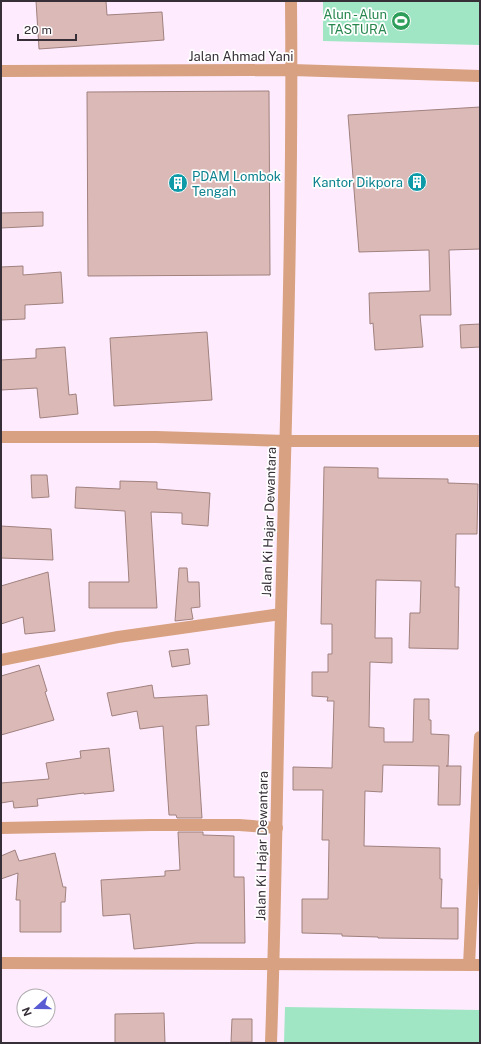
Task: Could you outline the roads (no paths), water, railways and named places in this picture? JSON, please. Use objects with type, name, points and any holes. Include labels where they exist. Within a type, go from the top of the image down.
[{"type":"street","name":"Jalan Ki Hajar Dewantara","points":[[271,1043],[277,828],[280,614],[286,441],[292,70],[291,1]]},
{"type":"street","name":"Jalan Ahmad Yani","points":[[1,71],[138,76],[292,70],[480,76]]},
{"type":"street","points":[[1,437],[156,437],[286,441],[480,441]]},
{"type":"street","points":[[1,660],[118,637],[280,614]]},
{"type":"street","points":[[1,963],[474,965],[480,738]]},
{"type":"street","points":[[1,828],[239,825],[277,828]]},
{"type":"place","name":"Alun - Alun TASTURA","points":[[401,21]]},
{"type":"place","name":"Kantor Dikpora","points":[[417,182]]},
{"type":"place","name":"PDAM Lombok Tengah","points":[[178,183]]}]
